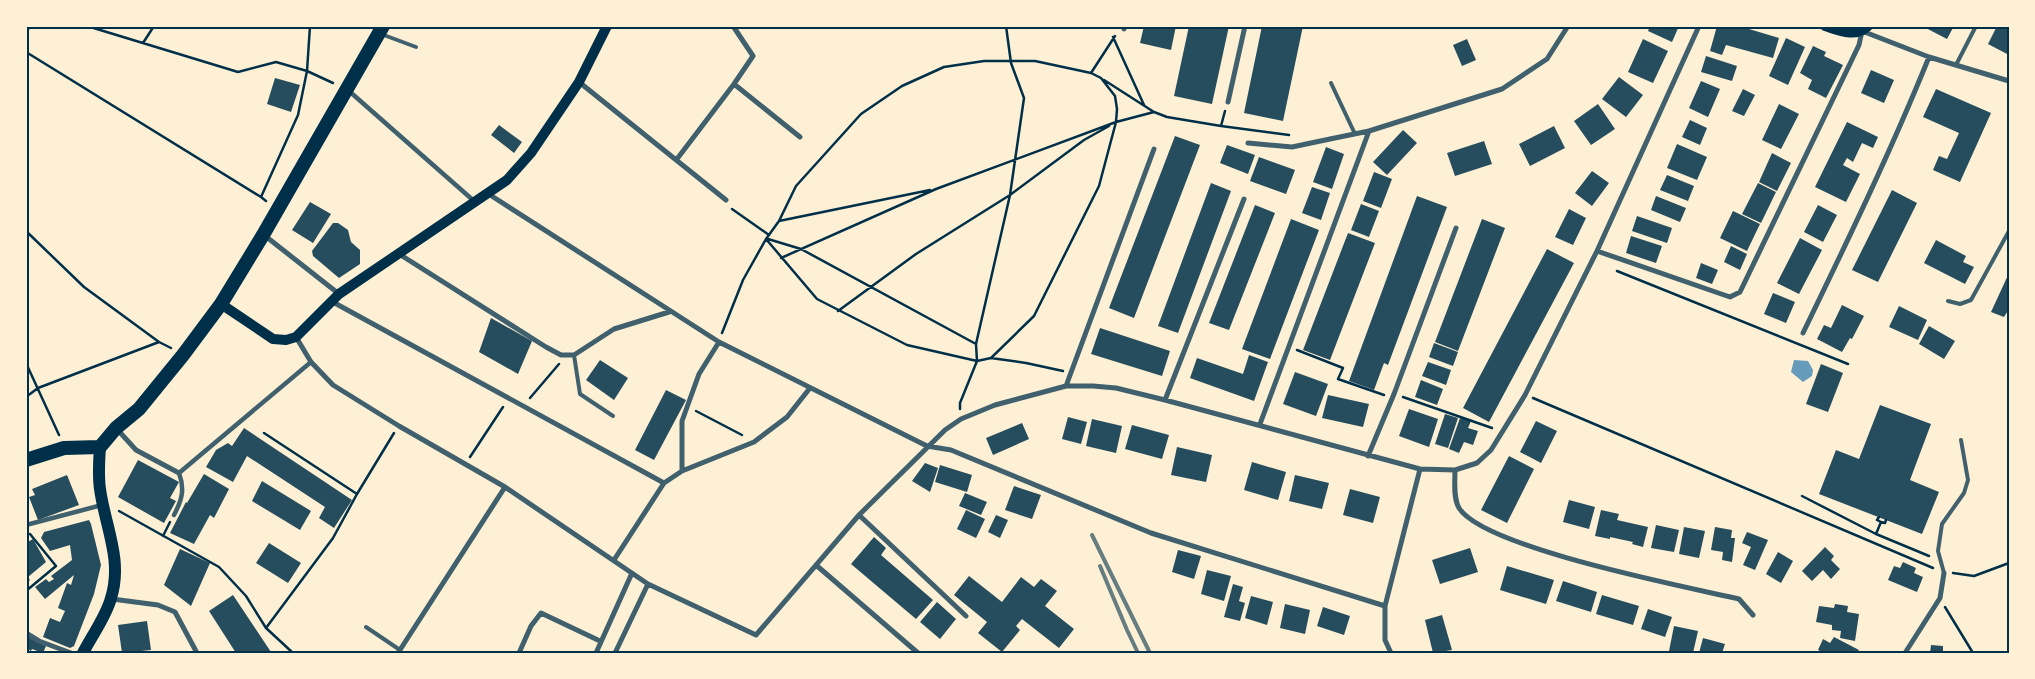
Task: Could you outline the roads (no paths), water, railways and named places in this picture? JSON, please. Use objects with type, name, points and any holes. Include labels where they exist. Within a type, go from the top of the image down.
[{"type":"highway","points":[[26,460],[64,448],[100,447],[116,428],[139,409],[221,304],[348,90],[381,30]]},
{"type":"main road","points":[[221,304],[273,339],[286,340],[296,337],[335,298],[507,180],[531,154],[579,82],[607,26]]},
{"type":"main road","points":[[1825,26],[1846,33],[1865,29]]},
{"type":"main road","points":[[83,653],[111,599],[116,576],[115,556],[98,473],[100,447]]},
{"type":"street","points":[[677,160],[753,56],[734,26]]},
{"type":"street","points":[[1228,102],[1245,26]]},
{"type":"street","points":[[1248,143],[1292,147],[1355,134],[1502,89],[1547,59],[1568,26]]},
{"type":"street","points":[[296,337],[311,362],[334,385],[399,426],[505,487],[648,584],[756,635],[859,515],[927,446],[960,419],[995,405],[1066,386],[1116,388],[1260,424],[1368,456],[1420,469],[1455,470],[1467,468],[1477,463],[1491,450],[1525,395],[1597,251],[1698,26]]},
{"type":"street","points":[[1597,251],[1730,297],[1740,292],[1865,29],[1929,57],[2009,80]]},
{"type":"street","points":[[1803,333],[1878,178],[1929,57]]},
{"type":"street","points":[[579,82],[726,200]]},
{"type":"street","points":[[734,84],[800,137]]},
{"type":"street","points":[[348,90],[474,201]]},
{"type":"street","points":[[1260,424],[1369,130]]},
{"type":"street","points":[[1066,386],[1154,149]]},
{"type":"street","points":[[487,193],[669,312],[719,342],[927,446],[951,450],[1151,533],[1385,606]]},
{"type":"street","points":[[1165,400],[1244,199]]},
{"type":"street","points":[[1368,456],[1394,396],[1456,228]]},
{"type":"street","points":[[263,235],[335,298],[523,407],[664,484]]},
{"type":"street","points":[[399,254],[546,348],[561,355],[574,355],[614,329],[669,312]]},
{"type":"street","points":[[682,471],[682,421],[699,374],[719,342]]},
{"type":"street","points":[[179,473],[311,362]]},
{"type":"street","points":[[614,560],[664,484],[682,471],[754,442],[787,416],[810,388]]},
{"type":"street","points":[[116,428],[136,450],[179,473],[182,482],[182,500],[174,515]]},
{"type":"street","points":[[1391,653],[1385,640],[1385,606],[1420,469]]},
{"type":"street","points":[[1455,470],[1458,507],[1485,528],[1517,542],[1558,556],[1739,599],[1753,615]]},
{"type":"street","points":[[399,652],[505,487]]},
{"type":"street","points":[[26,527],[104,505]]},
{"type":"street","points":[[859,515],[966,616]]},
{"type":"street","points":[[816,565],[918,653]]},
{"type":"street","points":[[1905,653],[1940,598],[1944,572]]},
{"type":"street","points":[[596,653],[632,573]]},
{"type":"street","points":[[615,653],[648,584]]},
{"type":"street","points":[[111,599],[158,605],[175,612],[197,653]]},
{"type":"street","points":[[519,653],[531,626],[541,613],[600,641]]},
{"type":"street","points":[[26,633],[71,653]]},
{"type":"lane","points":[[1956,65],[1976,26]]},
{"type":"lane","points":[[381,30],[416,48]]},
{"type":"lane","points":[[1332,83],[1355,134]]},
{"type":"lane","points":[[1948,301],[1960,304],[1971,300],[2009,231]]},
{"type":"lane","points":[[574,355],[580,394],[613,416]]},
{"type":"lane","points":[[1944,572],[1938,551],[1942,524],[1964,493],[1968,480],[1961,440]]},
{"type":"lane","points":[[366,627],[399,652]]},
{"type":"water","points":[[1794,360],[1808,361],[1813,370],[1812,376],[1803,382],[1791,372]]},
{"type":"railway","points":[[1092,535],[1150,653]]},
{"type":"railway","points":[[1100,566],[1138,653]]}]
